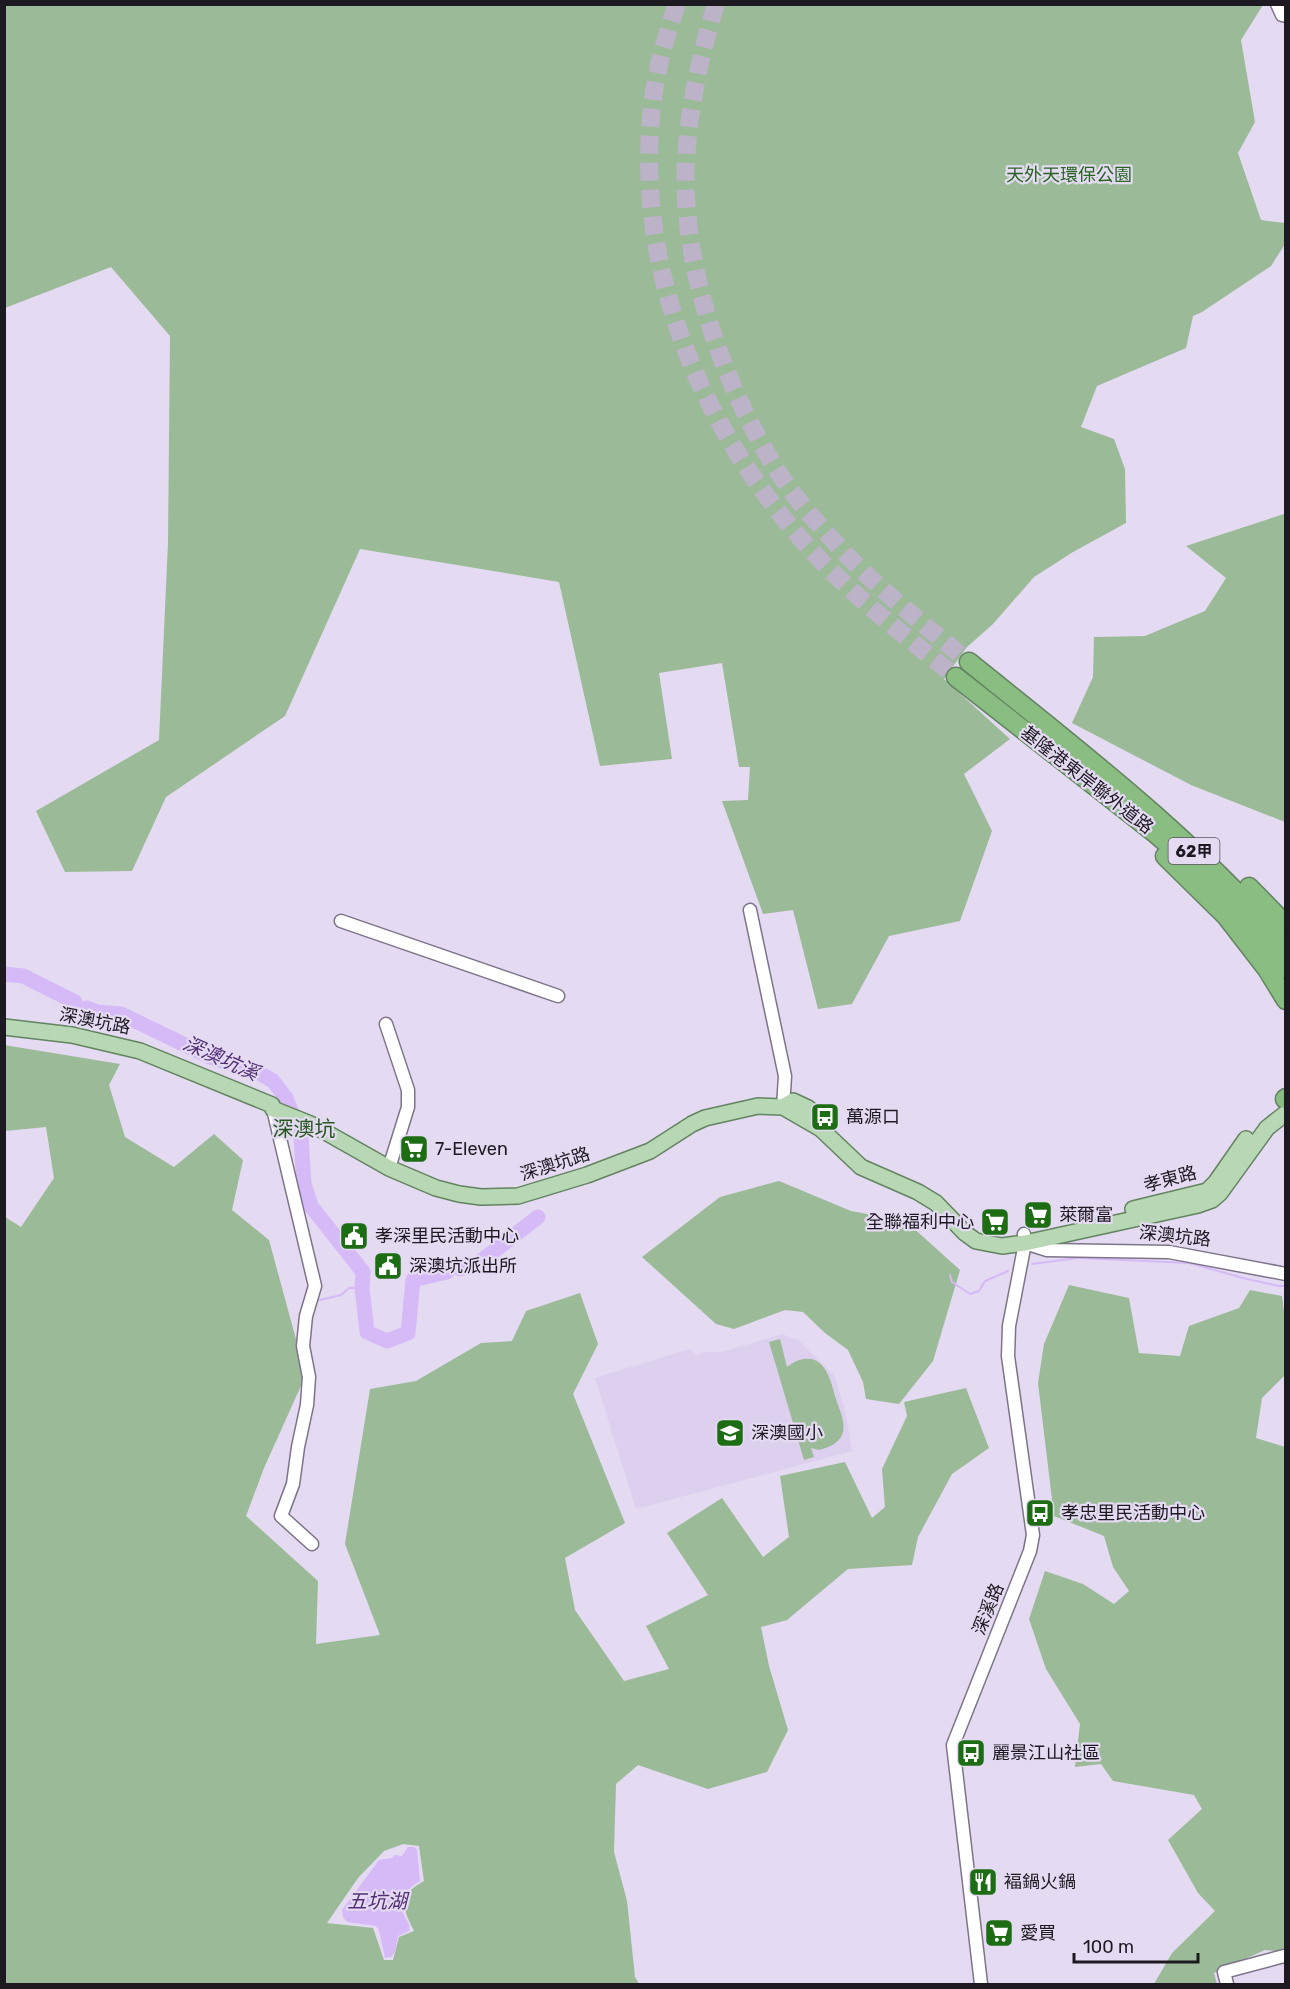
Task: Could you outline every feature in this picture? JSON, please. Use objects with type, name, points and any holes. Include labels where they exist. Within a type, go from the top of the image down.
[{"type":"highway","name":"基隆港東岸聯外道路","points":[[969,662],[1095,765],[1200,856],[1252,907],[1286,947]]},
{"type":"highway","name":"基隆港東岸聯外道路","points":[[956,677],[1156,834],[1193,866],[1269,947],[1286,969]]},
{"type":"highway","points":[[1095,765],[1168,813],[1236,874],[1286,925]]},
{"type":"highway","points":[[1119,805],[1163,854],[1226,916],[1267,969],[1286,1000]]},
{"type":"main road","name":"深澳坑路","points":[[4,1027],[72,1035],[140,1051],[272,1105],[276,1110]]},
{"type":"main road","name":"深澳坑路","points":[[4,1035],[70,1044],[138,1059],[262,1109],[276,1110],[313,1125],[390,1168],[435,1188],[481,1197],[518,1196],[586,1175],[650,1151],[705,1118],[758,1106],[783,1107],[821,1129],[861,1167],[918,1192],[936,1203],[976,1241],[1002,1246],[1024,1239]]},
{"type":"main road","name":"孝東路","points":[[1024,1239],[1207,1191],[1258,1124],[1285,1099]]},
{"type":"main road","name":"孝東路","points":[[1024,1239],[1198,1205],[1212,1200],[1227,1186],[1267,1128],[1286,1113]]},
{"type":"street","points":[[1277,4],[1282,15],[1286,16]]},
{"type":"street","points":[[750,910],[785,1076],[783,1107]]},
{"type":"street","points":[[341,921],[558,996]]},
{"type":"street","points":[[386,1024],[408,1090],[408,1107],[390,1168]]},
{"type":"street","points":[[276,1110],[315,1286],[306,1316],[303,1346],[309,1377],[307,1405],[298,1447],[294,1484],[281,1516],[312,1544]]},
{"type":"street","name":"深澳坑路","points":[[1024,1239],[1047,1251],[1169,1252],[1286,1274]]},
{"type":"street","name":"深溪路","points":[[981,1984],[953,1745],[1027,1560],[1033,1535],[1008,1356],[1010,1326],[1024,1239]]},
{"type":"street","points":[[1227,1984],[1224,1972],[1286,1957]]},
{"type":"shaded area","name":"深澳國小","points":[[782,1334],[798,1340],[834,1375],[846,1414],[852,1451],[636,1509],[595,1378],[689,1349],[698,1356],[702,1352],[722,1352]]},
{"type":"green space","name":"天外天環保公園","points":[[5,5],[1263,5],[1241,40],[1255,122],[1238,153],[1261,220],[1285,223],[1285,244],[1271,266],[1193,316],[1186,348],[1097,386],[1081,427],[1114,439],[1125,469],[1126,523],[1073,552],[1034,577],[993,624],[967,647],[944,679],[1010,739],[964,774],[992,831],[960,921],[889,936],[852,1004],[818,1009],[793,910],[763,914],[722,801],[748,800],[750,767],[739,767],[722,663],[659,673],[672,759],[600,766],[559,582],[360,549],[285,716],[166,797],[132,871],[65,872],[36,811],[159,740],[168,543],[170,336],[111,267],[5,308]]},
{"type":"green space","points":[[1286,515],[1285,822],[1191,785],[1072,723],[1093,677],[1094,637],[1145,636],[1205,611],[1226,578],[1186,546]]},
{"type":"green space","points":[[4,1045],[120,1064],[109,1085],[125,1137],[174,1167],[214,1134],[243,1160],[232,1210],[269,1240],[300,1354],[304,1379],[264,1468],[246,1516],[318,1581],[316,1644],[380,1635],[345,1544],[370,1389],[416,1381],[481,1343],[512,1341],[526,1311],[580,1293],[598,1344],[573,1394],[625,1523],[565,1558],[575,1610],[624,1681],[669,1669],[646,1626],[708,1595],[667,1533],[722,1498],[763,1557],[789,1537],[780,1476],[845,1462],[872,1518],[885,1507],[882,1469],[907,1416],[904,1402],[966,1388],[989,1448],[952,1474],[918,1537],[912,1565],[848,1569],[787,1620],[761,1627],[769,1666],[788,1730],[767,1772],[708,1789],[638,1765],[616,1784],[614,1852],[627,1901],[635,1977],[639,1984],[5,1984],[5,1217],[21,1227],[54,1178],[46,1127],[5,1131]],"holes":[[[403,1844],[419,1846],[424,1881],[409,1892],[404,1902],[414,1931],[399,1937],[393,1960],[384,1960],[373,1928],[327,1923],[358,1878],[384,1851]]]},
{"type":"green space","points":[[779,1181],[851,1211],[894,1219],[910,1225],[960,1270],[933,1361],[899,1404],[866,1399],[863,1382],[848,1350],[825,1333],[803,1312],[785,1310],[734,1329],[716,1324],[642,1257],[720,1197]]},
{"type":"green space","points":[[1069,1285],[1129,1298],[1139,1353],[1180,1356],[1189,1326],[1239,1308],[1250,1290],[1282,1296],[1286,1327],[1285,1375],[1262,1398],[1256,1438],[1285,1447],[1285,1952],[1265,1950],[1214,1973],[1217,1984],[1154,1984],[1172,1953],[1215,1911],[1198,1893],[1168,1840],[1202,1809],[1194,1795],[1113,1781],[1101,1764],[1075,1767],[1080,1724],[1046,1669],[1029,1619],[1045,1571],[1083,1584],[1114,1604],[1129,1591],[1113,1567],[1104,1536],[1054,1516],[1038,1383],[1044,1344]]},
{"type":"green space","points":[[780,1339],[787,1367],[804,1359],[811,1359],[822,1366],[829,1378],[843,1421],[842,1435],[838,1441],[819,1450],[811,1448],[814,1457],[804,1460],[769,1342]]},
{"type":"water","name":"五坑湖","points":[[408,1847],[414,1847],[417,1850],[420,1881],[408,1890],[403,1898],[402,1908],[409,1924],[409,1931],[398,1936],[395,1952],[391,1957],[385,1958],[379,1930],[376,1926],[347,1922],[342,1910],[379,1860],[392,1858],[395,1855],[402,1856]]},
{"type":"waterway","name":"深澳坑溪","points":[[4,974],[23,976],[75,1002]]},
{"type":"waterway","name":"深澳坑溪","points":[[87,1008],[97,1012],[121,1014],[210,1057],[256,1071],[273,1081],[286,1098],[301,1137],[304,1184],[311,1206],[363,1272],[362,1288],[367,1332],[387,1341],[408,1333],[413,1280],[447,1272]]},
{"type":"waterway","name":"深澳坑溪","points":[[460,1269],[476,1265],[538,1217]]},
{"type":"waterway","points":[[1032,1264],[1077,1258],[1189,1263],[1247,1279],[1286,1286]]},
{"type":"waterway","points":[[950,1275],[952,1282],[970,1294],[979,1291],[985,1281],[1008,1271]]},
{"type":"waterway","points":[[320,1300],[341,1295],[349,1288],[362,1288]]},
{"type":"tunnel","points":[[677,4],[657,74],[649,142],[652,210],[663,277],[682,341],[710,403],[743,462],[783,517],[843,583],[956,677]]},
{"type":"tunnel","points":[[716,4],[700,62],[693,101],[687,140],[686,199],[697,278],[721,356],[753,429],[779,473],[803,506],[870,578],[969,662]]},
{"type":"place","name":"萬源口","points":[[825,1117]]},
{"type":"place","name":"7-Eleven","points":[[414,1149]]},
{"type":"place","name":"萊爾富","points":[[1038,1215]]},
{"type":"place","name":"全聯福利中心","points":[[995,1222]]},
{"type":"place","name":"孝深里民活動中心","points":[[354,1236]]},
{"type":"place","name":"深澳坑派出所","points":[[388,1266]]},
{"type":"place","name":"深澳國小","points":[[730,1433]]},
{"type":"place","name":"孝忠里民活動中心","points":[[1040,1513]]},
{"type":"place","name":"麗景江山社區","points":[[971,1753]]},
{"type":"place","name":"褔鍋火鍋","points":[[983,1882]]},
{"type":"place","name":"愛買","points":[[999,1933]]},
{"type":"district","name":"深澳坑","points":[[304,1128]]}]
